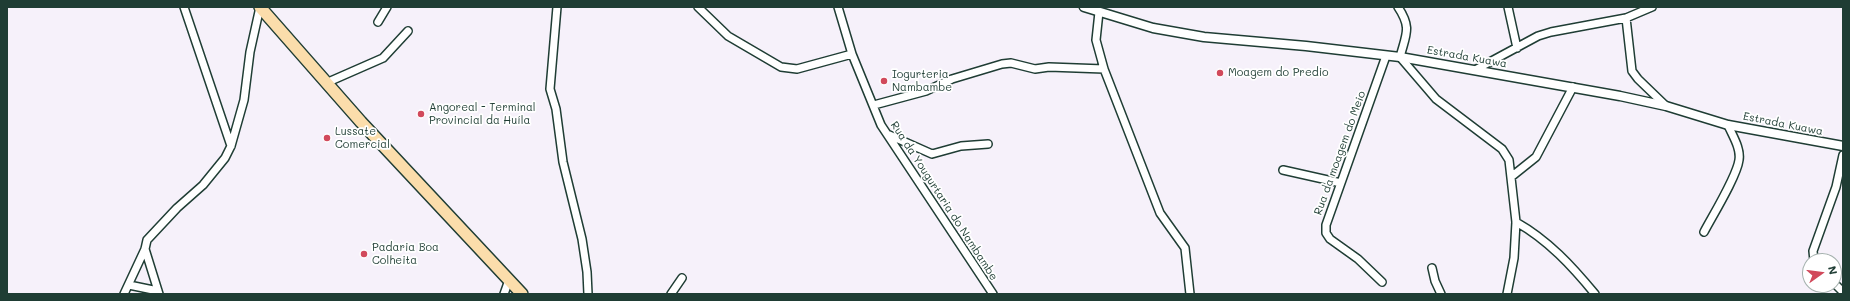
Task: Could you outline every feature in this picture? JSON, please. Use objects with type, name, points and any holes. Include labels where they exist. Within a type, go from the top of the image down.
[{"type":"main road","points":[[260,7],[326,83],[522,294]]},
{"type":"street","points":[[184,7],[231,146]]},
{"type":"street","points":[[124,294],[145,249],[147,240],[176,208],[203,186],[225,158],[231,146],[244,100],[250,52],[260,7]]},
{"type":"street","points":[[378,22],[387,7]]},
{"type":"street","points":[[557,7],[550,89],[556,109],[563,162],[582,239],[588,272],[588,294]]},
{"type":"street","points":[[698,7],[728,36],[781,67],[797,69],[852,54]]},
{"type":"street","name":"Rua da Yougurtaria do Nambambe","points":[[838,7],[852,54],[881,125],[993,294]]},
{"type":"street","name":"Estrada Kuawa","points":[[1084,7],[1153,28],[1204,38],[1306,46],[1400,57],[1573,87],[1666,106],[1728,125],[1843,146]]},
{"type":"street","points":[[1398,7],[1407,23],[1407,30],[1400,57],[1436,99],[1502,149],[1509,160],[1516,222],[1514,258],[1507,294]]},
{"type":"street","points":[[1508,7],[1517,48]]},
{"type":"street","points":[[1475,70],[1538,36],[1551,32],[1626,18],[1652,7]]},
{"type":"street","points":[[1099,12],[1096,40],[1104,69],[1160,213],[1185,248],[1190,294]]},
{"type":"street","points":[[1626,18],[1632,71],[1638,79],[1666,106]]},
{"type":"street","points":[[326,83],[382,58],[408,31]]},
{"type":"street","name":"Rua da moagem do Meio","points":[[1382,282],[1358,259],[1330,239],[1326,233],[1326,224],[1386,56]]},
{"type":"street","points":[[874,105],[926,91],[952,79],[1002,64],[1011,63],[1035,69],[1049,67],[1104,69]]},
{"type":"street","points":[[1511,177],[1536,156],[1573,87]]},
{"type":"street","points":[[1704,232],[1734,176],[1739,160],[1738,148],[1728,125]]},
{"type":"street","points":[[886,134],[932,154],[961,146],[988,144]]},
{"type":"street","points":[[1812,253],[1836,187],[1843,154]]},
{"type":"street","points":[[1284,170],[1341,183]]},
{"type":"street","points":[[1516,222],[1535,232],[1562,256],[1595,294]]},
{"type":"street","points":[[145,249],[158,292]]},
{"type":"street","points":[[1432,268],[1435,281],[1441,294]]},
{"type":"street","points":[[671,294],[682,278]]},
{"type":"street","points":[[504,294],[509,280]]},
{"type":"street","points":[[129,285],[158,292]]},
{"type":"place","name":"Moagem do Predio","points":[[1220,73]]},
{"type":"place","name":"Iogurteria Nambambe","points":[[884,81]]},
{"type":"place","name":"Angoreal - Terminal Provincial da Huíla","points":[[421,114]]},
{"type":"place","name":"Lussate Comercial","points":[[327,138]]},
{"type":"place","name":"Padaria Boa Colheita","points":[[364,254]]}]
